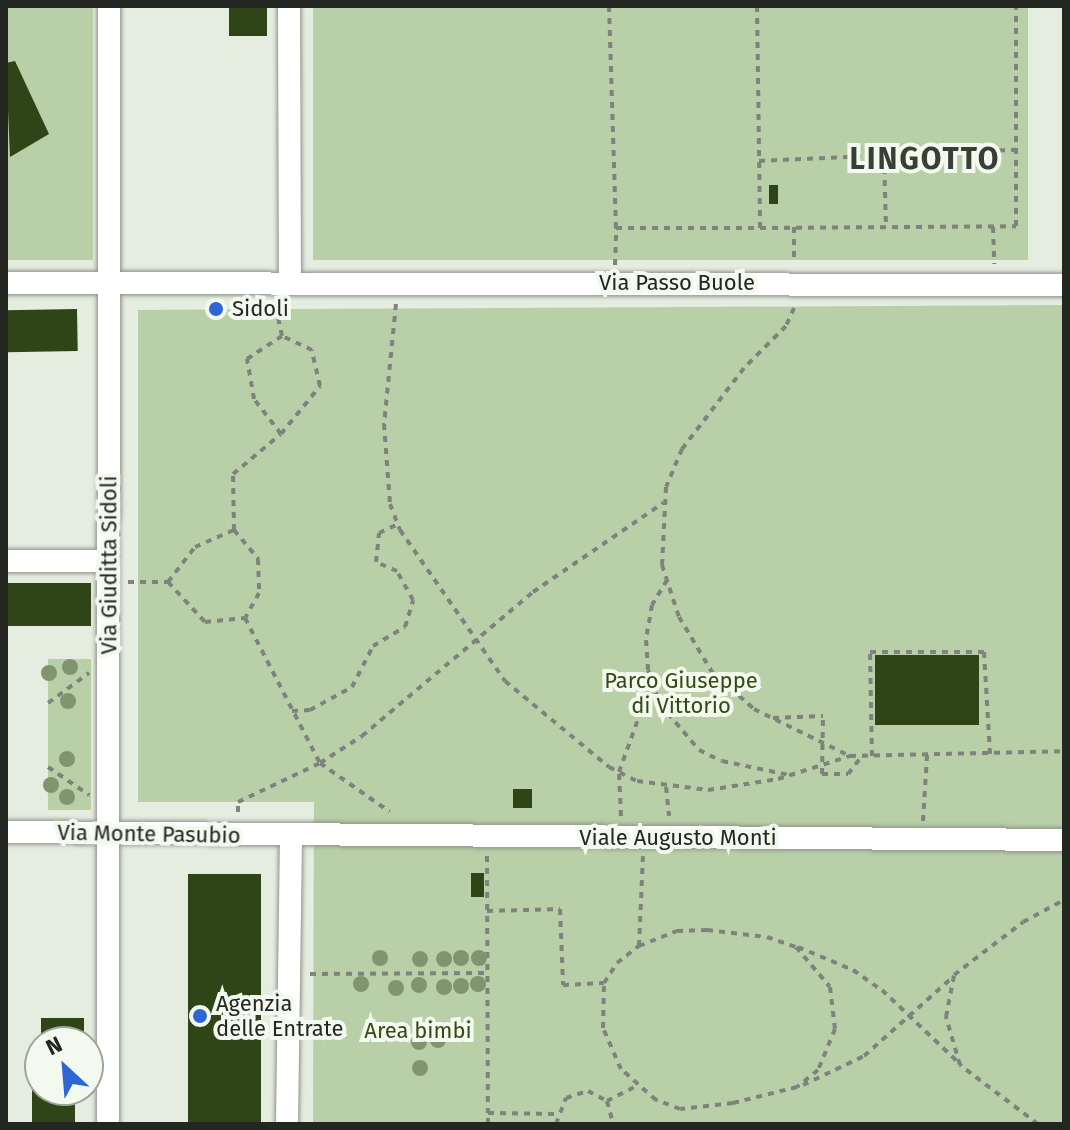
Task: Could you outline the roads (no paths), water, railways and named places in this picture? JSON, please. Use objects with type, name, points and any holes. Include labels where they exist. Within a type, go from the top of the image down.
[{"type":"street","name":"Via Giuditta Sidoli","points":[[108,1124],[112,832],[108,572],[109,6]]},
{"type":"street","points":[[289,6],[290,282]]},
{"type":"street","name":"Via Passo Buole","points":[[6,283],[1064,285]]},
{"type":"street","points":[[6,561],[108,572]]},
{"type":"street","name":"Via Monte Pasubio","points":[[6,832],[291,836]]},
{"type":"street","points":[[287,1124],[291,836]]},
{"type":"street","name":"Viale Augusto Monti","points":[[291,836],[1064,840]]},
{"type":"place","name":"Sidoli","points":[[216,309]]},
{"type":"place","name":"Agenzia delle Entrate","points":[[200,1016]]},
{"type":"district","name":"LINGOTTO","points":[[925,159]]},
{"type":"park label","name":"Parco Giuseppe di Vittorio","points":[[681,692]]},
{"type":"park label","name":"Area bimbi","points":[[418,1031]]}]
